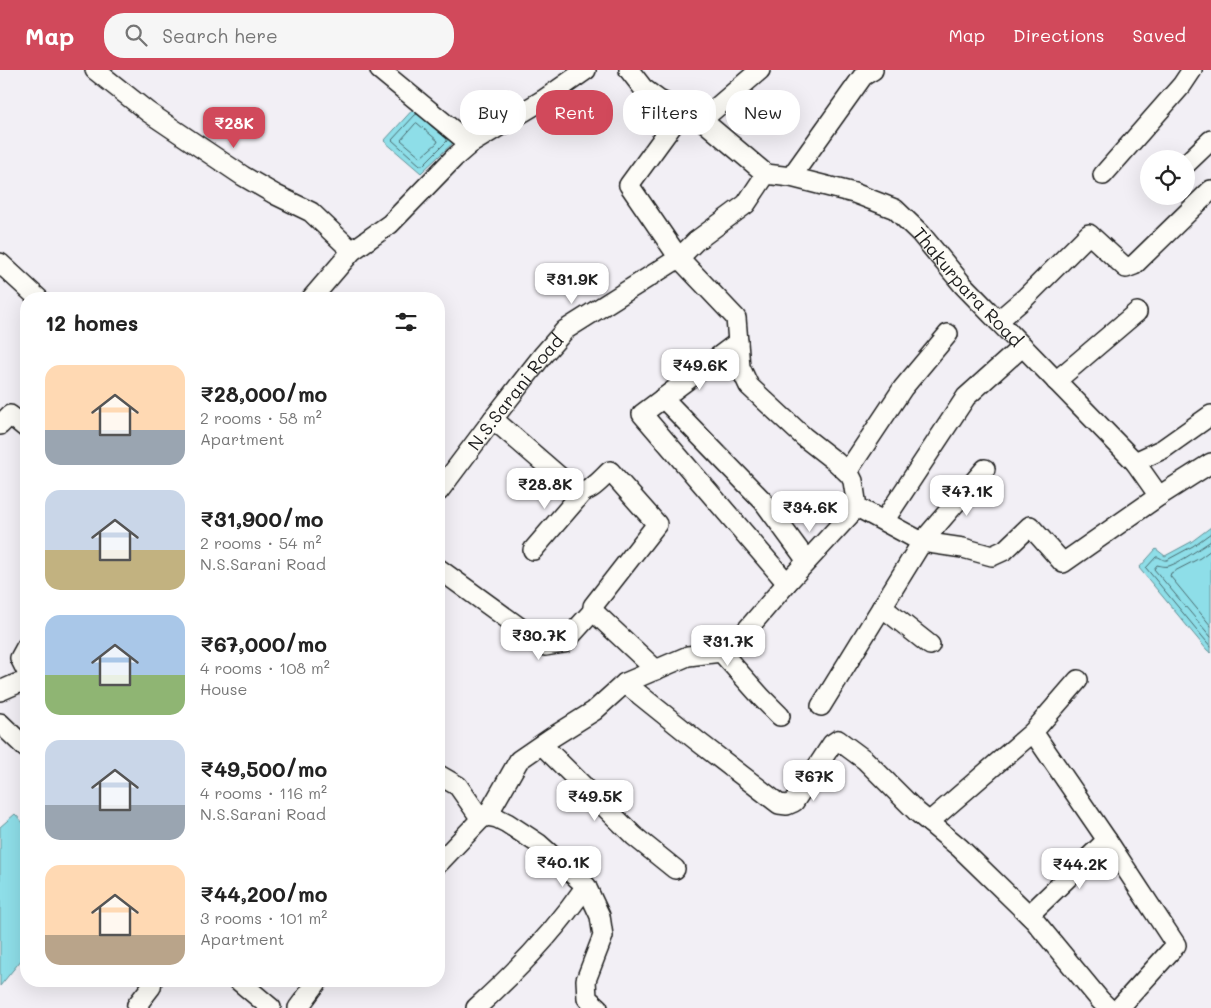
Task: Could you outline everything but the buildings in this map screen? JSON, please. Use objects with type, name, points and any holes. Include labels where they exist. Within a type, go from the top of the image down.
[{"type":"street","points":[[95,70],[148,112],[243,176],[311,212],[352,251]]},
{"type":"street","points":[[380,70],[470,144]]},
{"type":"street","points":[[317,292],[352,251],[390,224],[470,144],[543,100],[586,70]]},
{"type":"street","points":[[629,70],[646,90]]},
{"type":"street","points":[[716,108],[760,70]]},
{"type":"street","points":[[791,177],[863,76],[873,70]]},
{"type":"street","points":[[1103,175],[1182,85],[1192,70]]},
{"type":"street","points":[[716,132],[766,174]]},
{"type":"street","points":[[665,135],[630,185],[679,258],[736,318],[740,367],[749,386],[804,438],[847,472],[853,481],[857,507]]},
{"type":"street","points":[[1195,155],[1211,140]]},
{"type":"street","name":"Thakurpara Road","points":[[766,174],[791,177],[854,193],[895,210],[920,233],[963,285],[1135,462],[1159,496]]},
{"type":"street","name":"N.S.Sarani Road","points":[[445,483],[493,419],[565,330],[679,258],[696,241],[746,204],[766,174]]},
{"type":"street","points":[[998,321],[1026,298],[1089,234],[1126,268],[1134,265],[1211,190]]},
{"type":"street","points":[[0,262],[32,292]]},
{"type":"street","points":[[1056,381],[1137,312]]},
{"type":"street","points":[[847,472],[904,388],[948,334]]},
{"type":"street","points":[[738,342],[642,414],[787,583]]},
{"type":"street","points":[[884,521],[966,397],[1023,346]]},
{"type":"street","points":[[663,398],[763,501],[808,561]]},
{"type":"street","points":[[0,426],[10,415],[20,423]]},
{"type":"street","points":[[1135,462],[1162,450],[1211,415]]},
{"type":"street","points":[[445,572],[545,646],[564,643],[593,611],[593,606],[657,524],[610,471],[589,490],[576,491],[493,419]]},
{"type":"street","points":[[857,507],[922,542],[963,548],[992,556],[1005,550],[1030,526],[1063,563],[1159,496],[1211,463]]},
{"type":"street","points":[[821,706],[922,542],[985,469]]},
{"type":"street","points":[[533,550],[582,492]]},
{"type":"street","points":[[445,857],[484,818],[519,760],[594,711],[625,683],[688,656],[721,652],[739,639],[787,583],[857,507]]},
{"type":"street","points":[[882,607],[930,645]]},
{"type":"street","points":[[593,611],[656,670]]},
{"type":"street","points":[[721,652],[780,716]]},
{"type":"street","points":[[0,672],[17,682],[20,658]]},
{"type":"street","points":[[929,822],[1033,732],[1078,680]]},
{"type":"street","points":[[625,683],[779,804],[787,805],[794,802],[832,744],[838,740],[865,760],[916,812],[960,848],[1034,920],[1108,1008]]},
{"type":"street","points":[[0,723],[20,742]]},
{"type":"street","points":[[1033,732],[1108,840],[1176,945],[1119,1008]]},
{"type":"street","points":[[542,745],[634,836],[675,869]]},
{"type":"street","points":[[445,778],[458,786],[484,818]]},
{"type":"street","points":[[484,818],[497,818],[539,844],[586,886],[600,916],[602,936],[586,980],[587,998],[598,1008]]},
{"type":"street","points":[[1028,915],[1108,840]]},
{"type":"street","points":[[476,1008],[497,989],[568,912],[586,886]]},
{"type":"street","points":[[139,1008],[137,1005],[151,987]]},
{"type":"street","points":[[246,987],[271,1008]]},
{"type":"street","points":[[298,1008],[314,987]]},
{"type":"water","points":[[416,106],[456,140],[421,173],[384,141]]},
{"type":"water","points":[[1211,527],[1211,653],[1139,568],[1156,549],[1165,556],[1191,542]]},
{"type":"water","points":[[15,814],[20,819],[20,961],[0,986],[0,827]]}]
